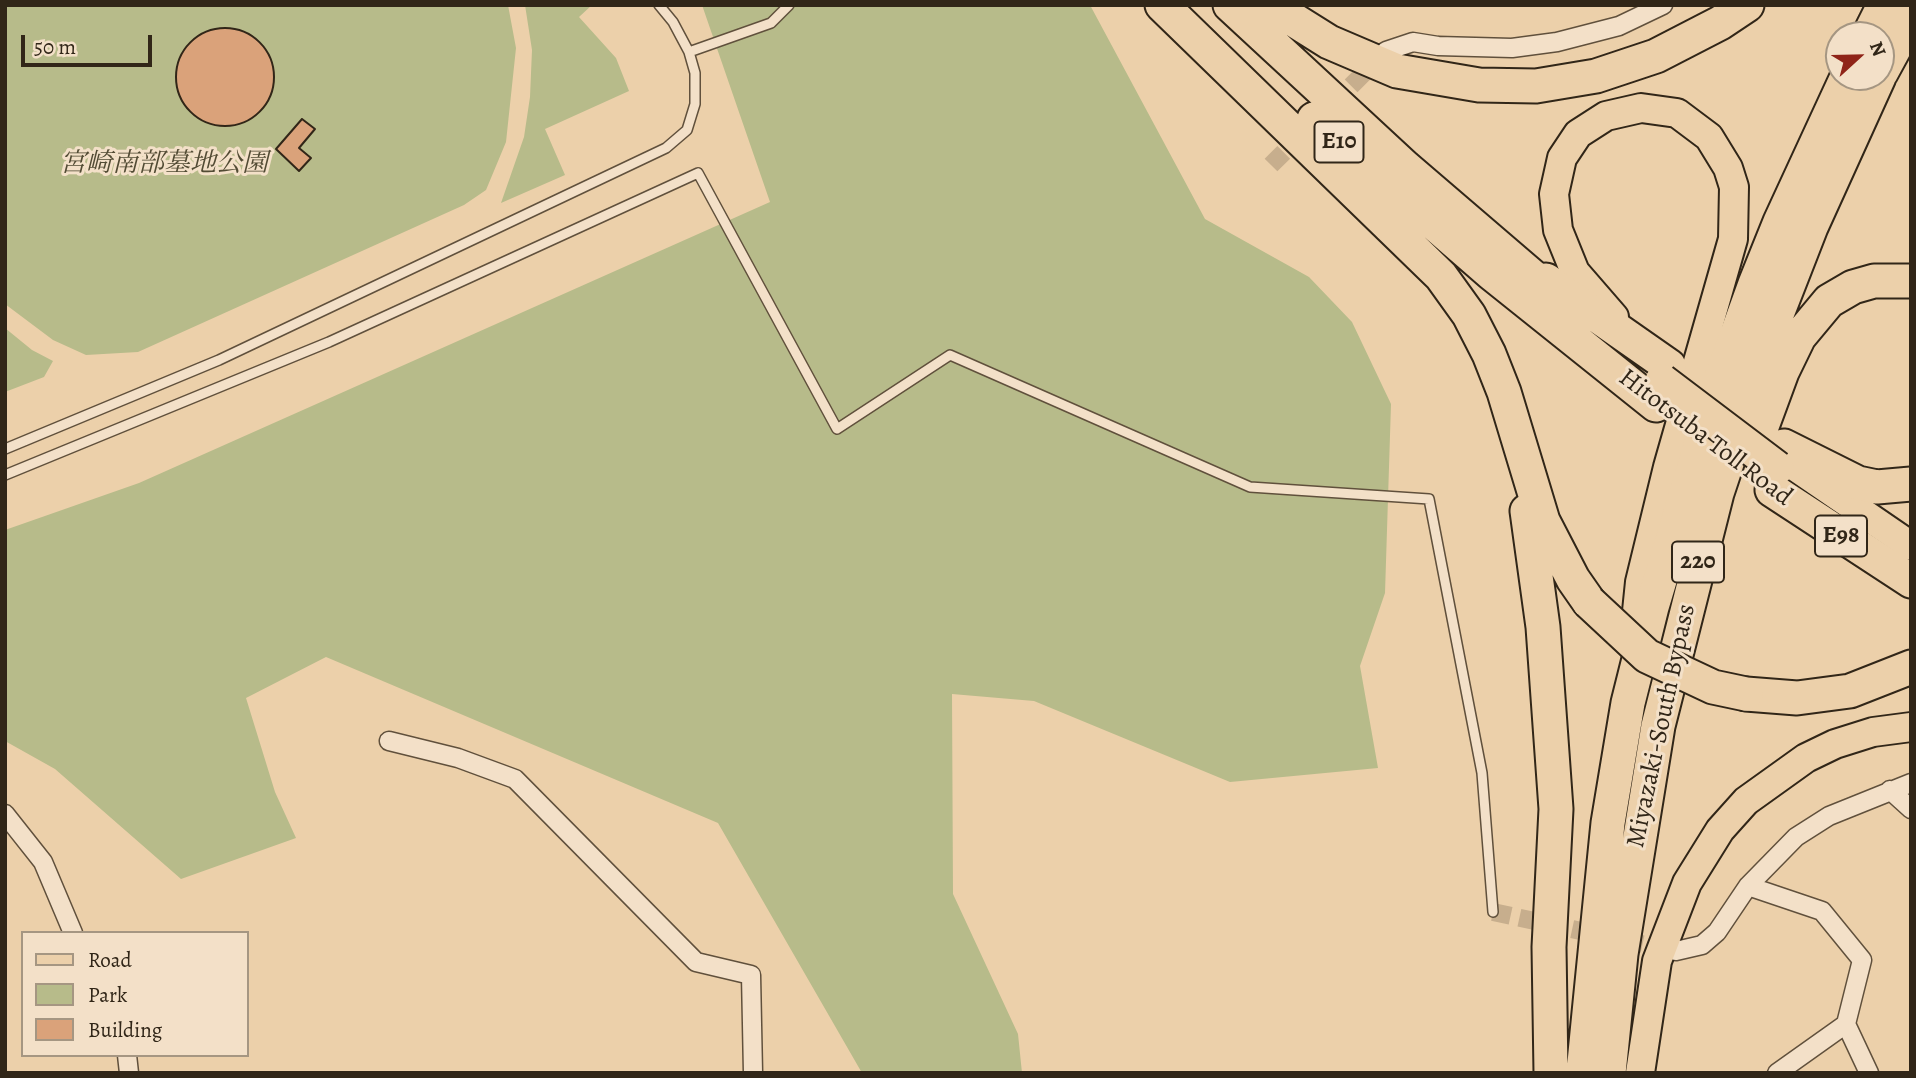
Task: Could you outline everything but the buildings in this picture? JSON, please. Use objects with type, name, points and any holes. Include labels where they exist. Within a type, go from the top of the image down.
[{"type":"highway","points":[[1162,5],[1441,276],[1469,315],[1489,354],[1504,392],[1518,446],[1544,522],[1568,570],[1589,602],[1647,656],[1713,687],[1746,694],[1797,698],[1850,691],[1911,667]]},
{"type":"highway","name":"E10","points":[[1192,5],[1344,147],[1546,302]]},
{"type":"highway","name":"E10","points":[[1230,5],[1405,167],[1506,254],[1546,302]]},
{"type":"highway","points":[[1270,5],[1329,42],[1397,71],[1479,85],[1516,86],[1561,83],[1626,68],[1692,39],[1747,5]]},
{"type":"highway","points":[[1876,21],[1884,5]]},
{"type":"highway","name":"Miyazaki-South Bypass","points":[[1895,47],[1911,18]]},
{"type":"highway","name":"Miyazaki-South Bypass","points":[[1583,1073],[1602,873],[1628,703],[1678,514],[1718,386],[1780,222],[1841,91]]},
{"type":"highway","name":"Miyazaki-South Bypass","points":[[1609,1073],[1621,954],[1658,726],[1717,493],[1751,386],[1811,227],[1873,91]]},
{"type":"highway","points":[[1506,254],[1663,384]]},
{"type":"highway","points":[[1658,726],[1688,650],[1730,513],[1782,372],[1799,337],[1829,301],[1853,287],[1874,281],[1911,281]]},
{"type":"highway","name":"E98","points":[[1546,302],[1911,555]]},
{"type":"highway","points":[[1518,446],[1543,627],[1552,727],[1556,809],[1549,947],[1550,1073]]},
{"type":"highway","points":[[1779,465],[1833,473],[1877,487],[1911,484]]},
{"type":"highway","name":"Hitotsuba Toll Road","points":[[1779,465],[1911,581]]},
{"type":"main road","points":[[1628,703],[1640,582],[1668,467],[1730,252],[1734,187],[1721,151],[1693,122],[1660,109],[1622,110],[1592,123],[1578,134],[1562,158],[1554,194],[1558,230],[1575,272],[1663,384]]},
{"type":"main road","points":[[1779,465],[1911,546]]},
{"type":"main road","points":[[1640,1073],[1657,961],[1687,883],[1720,830],[1746,801],[1807,758],[1835,744],[1873,732],[1911,727]]},
{"type":"street","points":[[1386,51],[1413,42],[1438,46],[1512,48],[1557,42],[1619,26],[1663,5]]},
{"type":"street","points":[[390,741],[458,758],[515,779],[696,962],[751,975],[753,1073]]},
{"type":"street","points":[[1676,951],[1702,945],[1717,932],[1748,886],[1796,837],[1829,816],[1911,783]]},
{"type":"street","points":[[1890,790],[1911,809]]},
{"type":"street","points":[[5,814],[43,862],[72,931]]},
{"type":"street","points":[[1748,886],[1822,911],[1846,936],[1862,960],[1846,1024],[1869,1073]]},
{"type":"street","points":[[1777,1073],[1846,1024]]},
{"type":"lane","points":[[5,449],[219,360],[666,148],[687,130],[695,104],[695,73],[690,52],[673,22],[659,5]]},
{"type":"lane","points":[[690,52],[771,23],[789,5]]},
{"type":"lane","points":[[5,475],[329,342],[698,173],[837,429],[950,355],[1250,487],[1429,499],[1482,773],[1493,912]]},
{"type":"green space","name":"宮崎南部墓地公園","points":[[5,5],[508,5],[516,48],[506,142],[486,190],[464,205],[138,352],[86,355],[53,340],[5,304]]},
{"type":"green space","points":[[525,5],[592,5],[579,17],[616,58],[629,91],[545,129],[565,175],[501,203],[524,137],[530,97],[532,50]]},
{"type":"green space","points":[[702,5],[1090,5],[1205,219],[1309,277],[1352,322],[1391,404],[1385,593],[1360,666],[1378,768],[1230,782],[1034,701],[952,694],[953,894],[1018,1034],[1022,1073],[862,1073],[718,823],[326,657],[246,698],[275,792],[296,838],[181,879],[55,769],[5,741],[5,530],[139,483],[770,202]]},
{"type":"green space","points":[[5,328],[32,350],[53,361],[44,377],[5,392]]},
{"type":"tunnel","points":[[1332,105],[1379,58]]},
{"type":"tunnel","points":[[1271,165],[1304,132]]},
{"type":"tunnel","points":[[1493,912],[1669,950]]}]
